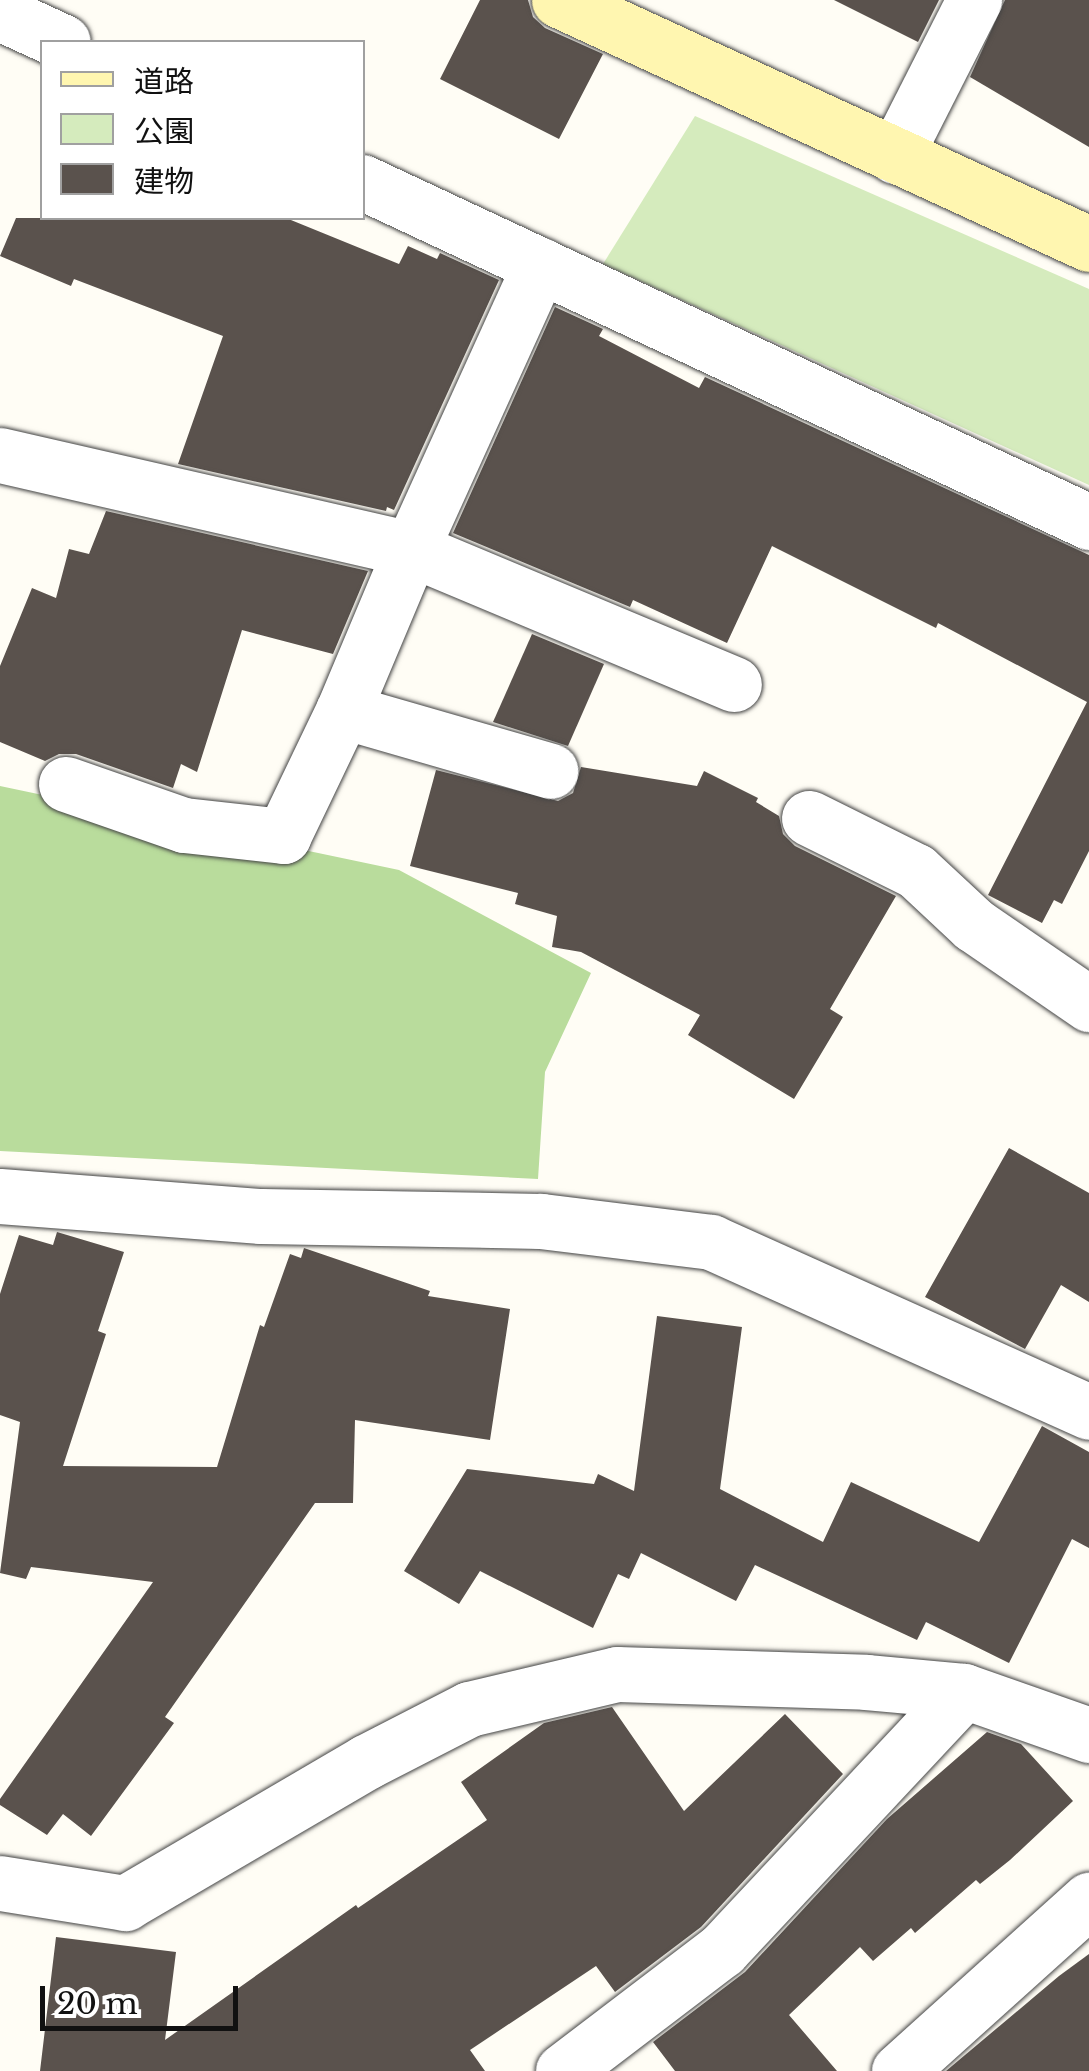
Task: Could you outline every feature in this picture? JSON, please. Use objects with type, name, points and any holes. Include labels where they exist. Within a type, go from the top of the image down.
[{"type":"street","points":[[894,156],[974,0]]},
{"type":"street","points":[[564,1],[1089,244]]},
{"type":"street","points":[[0,13],[60,40]]},
{"type":"street","points":[[365,183],[1089,522]]},
{"type":"street","points":[[66,784],[184,824],[283,836],[343,711],[411,549],[540,265]]},
{"type":"street","points":[[0,455],[411,549],[734,684]]},
{"type":"street","points":[[343,711],[552,771]]},
{"type":"street","points":[[809,818],[916,870],[974,925],[1089,1004]]},
{"type":"street","points":[[0,1196],[261,1216],[542,1220],[711,1242],[1089,1412]]},
{"type":"street","points":[[0,1883],[125,1903],[366,1762],[469,1709],[617,1674],[866,1682],[964,1691],[1089,1735]]},
{"type":"street","points":[[562,2071],[722,1950],[964,1691]]},
{"type":"street","points":[[919,2064],[1089,1900]]},
{"type":"green space","points":[[695,116],[1089,289],[1089,485],[603,264]]},
{"type":"green space","points":[[0,786],[399,870],[591,973],[545,1072],[538,1179],[0,1151]]},
{"type":"building","points":[[480,0],[528,0],[533,17],[545,28],[603,54],[559,139],[440,79]]},
{"type":"building","points":[[834,0],[939,0],[918,42]]},
{"type":"building","points":[[1005,0],[1089,0],[1089,147],[970,77]]},
{"type":"building","points":[[16,218],[291,220],[399,264],[408,246],[437,259],[440,253],[499,280],[394,510],[387,507],[386,511],[178,464],[223,336],[74,279],[71,286],[0,256]]},
{"type":"building","points":[[555,307],[603,329],[599,336],[699,388],[705,377],[1089,555],[1089,851],[1062,904],[1054,900],[1042,923],[988,895],[1087,702],[938,623],[936,628],[772,546],[727,643],[633,600],[630,607],[453,533]]},
{"type":"building","points":[[106,511],[368,571],[333,654],[242,630],[197,772],[181,764],[173,788],[76,754],[59,754],[45,761],[0,742],[0,666],[32,588],[56,598],[69,549],[89,554]]},
{"type":"building","points":[[532,634],[604,664],[568,746],[493,722]]},
{"type":"building","points":[[581,767],[697,786],[704,771],[758,798],[756,802],[779,816],[783,834],[795,846],[896,896],[830,1009],[843,1017],[794,1099],[688,1035],[700,1015],[581,952],[552,947],[557,916],[515,904],[518,893],[410,866],[436,770],[558,801],[573,793]]},
{"type":"building","points":[[1009,1148],[1089,1193],[1089,1302],[1061,1285],[1025,1349],[925,1297]]},
{"type":"building","points":[[57,1232],[124,1252],[98,1331],[106,1334],[63,1466],[217,1467],[260,1325],[264,1327],[290,1254],[301,1258],[304,1248],[430,1291],[428,1296],[510,1309],[490,1440],[355,1420],[353,1503],[315,1503],[165,1717],[174,1723],[91,1836],[63,1814],[47,1835],[0,1805],[0,1799],[153,1582],[31,1567],[26,1579],[0,1573],[20,1422],[0,1415],[0,1294],[19,1235],[53,1245]]},
{"type":"building","points":[[657,1316],[742,1327],[720,1489],[823,1542],[851,1482],[979,1542],[1042,1426],[1089,1452],[1089,1548],[1072,1539],[1009,1663],[926,1622],[917,1640],[755,1565],[736,1601],[641,1553],[629,1579],[618,1574],[593,1628],[480,1571],[459,1604],[404,1571],[467,1469],[594,1484],[598,1474],[634,1491]]},
{"type":"building","points":[[612,1707],[684,1811],[785,1714],[843,1774],[701,1927],[615,1992],[596,1966],[470,2050],[485,2071],[40,2071],[56,1937],[176,1952],[165,2040],[356,1905],[358,1908],[487,1820],[461,1782],[544,1723]]},
{"type":"building","points":[[987,1732],[1021,1744],[1073,1801],[1010,1860],[980,1884],[976,1880],[915,1933],[911,1928],[873,1961],[860,1947],[789,2015],[837,2071],[675,2071],[653,2042],[745,1972],[887,1819]]},
{"type":"building","points":[[1089,1954],[1089,2071],[946,2071],[1059,1976]]}]
